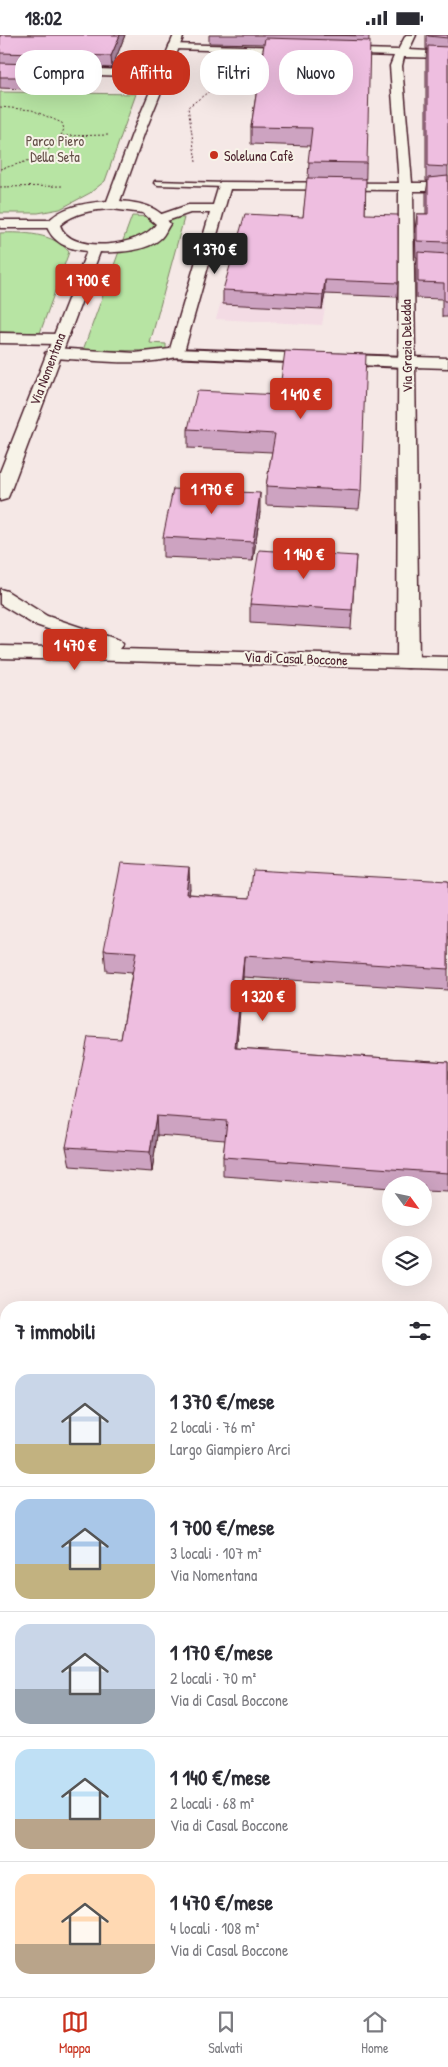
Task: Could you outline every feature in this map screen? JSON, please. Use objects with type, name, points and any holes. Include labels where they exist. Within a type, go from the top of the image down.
[{"type":"street","name":"Via Grazia Deledda","points":[[408,662],[406,187],[396,66],[397,59],[404,52],[411,35]]},
{"type":"street","points":[[176,41],[192,47],[404,52],[448,55]]},
{"type":"street","points":[[0,69],[112,72]]},
{"type":"street","points":[[112,205],[154,95]]},
{"type":"street","points":[[174,354],[179,349],[225,185],[448,187]]},
{"type":"street","points":[[0,224],[53,223],[76,210],[112,205],[148,211],[161,219]]},
{"type":"street","points":[[161,219],[188,209],[218,209]]},
{"type":"street","points":[[53,223],[54,233],[59,238],[77,245],[94,248],[130,246],[151,239],[162,229],[161,219]]},
{"type":"street","name":"Via Nomentana","points":[[0,495],[6,466],[94,248]]},
{"type":"street","points":[[405,262],[422,263]]},
{"type":"street","points":[[0,338],[138,356],[174,354],[448,363]]},
{"type":"street","name":"Via di Casal Boccone","points":[[0,595],[40,620],[72,633],[144,654]]},
{"type":"street","name":"Via di Casal Boccone","points":[[2,654],[144,654],[448,663]]},
{"type":"lane","points":[[158,183],[225,185]]},
{"type":"path","points":[[192,47],[193,53],[218,66],[232,78],[188,107],[195,160],[202,184]]},
{"type":"path","points":[[0,107],[26,109],[56,118],[62,123],[64,129],[57,144],[47,152],[28,161],[0,169]]},
{"type":"path","points":[[62,136],[138,134]]},
{"type":"path","points":[[0,187],[65,186]]},
{"type":"shaded area","points":[[244,221],[339,225],[322,325],[216,319]]},
{"type":"green space","name":"Parco Piero Della Seta","points":[[0,92],[15,92],[15,95],[136,95],[105,181],[90,193],[60,209],[38,213],[0,213]]},
{"type":"green space","points":[[132,216],[184,218],[150,343],[166,344],[166,351],[83,350]]},
{"type":"green space","points":[[0,233],[18,233],[47,237],[63,246],[69,252],[40,333],[0,332]]},
{"type":"building","points":[[0,35],[120,35],[111,56],[102,56],[102,50],[15,50],[15,53],[0,53]]},
{"type":"building","points":[[323,35],[369,35],[369,36]]},
{"type":"building","points":[[448,35],[448,38],[428,36]]},
{"type":"building","points":[[265,38],[370,41],[367,163],[308,162],[312,128],[251,127],[256,95],[269,95],[269,50],[263,50]]},
{"type":"building","points":[[428,46],[448,47],[448,167],[428,166]]},
{"type":"building","points":[[0,63],[15,63],[15,77],[0,77]]},
{"type":"building","points":[[448,176],[448,242],[417,241],[417,214],[428,214],[428,178]]},
{"type":"building","points":[[307,178],[366,179],[365,214],[398,215],[398,283],[325,280],[323,295],[223,290],[245,214],[303,217]]},
{"type":"building","points":[[418,252],[448,254],[448,301],[444,301],[444,283],[418,282]]},
{"type":"building","points":[[285,351],[366,354],[361,491],[266,486],[275,434],[188,429],[197,391],[279,395]]},
{"type":"building","points":[[173,489],[260,493],[253,542],[163,537]]},
{"type":"building","points":[[259,550],[356,556],[352,610],[250,604]]},
{"type":"building","points":[[121,863],[189,867],[186,894],[250,898],[253,870],[448,881],[448,969],[244,956],[235,1048],[448,1062],[448,1173],[223,1157],[227,1121],[156,1116],[150,1152],[66,1147],[88,1037],[121,1039],[136,952],[104,950]]},
{"type":"place","name":"Soleluna Cafè","points":[[214,155]]}]
